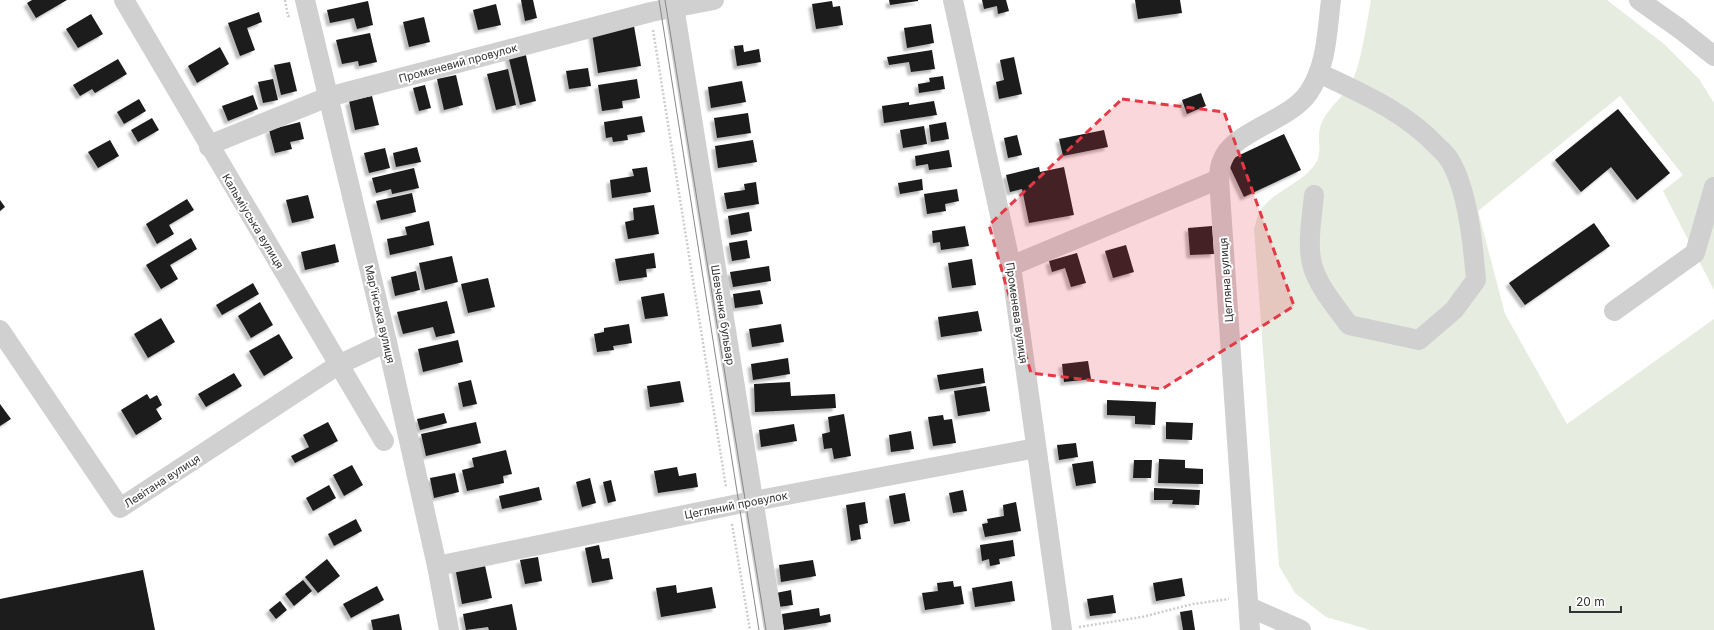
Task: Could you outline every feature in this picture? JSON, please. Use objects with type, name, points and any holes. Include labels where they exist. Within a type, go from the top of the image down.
[{"type":"street","name":"Кальміуська вулиця","points":[[124,0],[209,147],[384,441]]},
{"type":"street","name":"Мар'їнська вулиця","points":[[306,0],[387,342],[437,566],[448,630]]},
{"type":"street","name":"Променевий провулок","points":[[209,147],[219,141],[328,97],[651,12],[673,3],[714,0]]},
{"type":"street","name":"Променева вулиця","points":[[953,0],[1011,266],[1062,630]]},
{"type":"street","name":"Цегляна вулиця","points":[[1250,630],[1218,179],[1222,160],[1234,145],[1248,134],[1287,113],[1309,92],[1322,65],[1331,0]]},
{"type":"street","points":[[1639,0],[1680,29],[1714,56]]},
{"type":"street","name":"Шевченка бульвар","points":[[673,3],[774,630]]},
{"type":"street","points":[[1314,196],[1311,236],[1312,264],[1326,295],[1349,325],[1419,340],[1454,310],[1476,280],[1473,248],[1462,191],[1449,159],[1424,132],[1395,111],[1319,73]]},
{"type":"street","points":[[1011,266],[1218,179]]},
{"type":"street","points":[[1614,311],[1695,253],[1712,210],[1714,187]]},
{"type":"street","name":"Левітана вулиця","points":[[0,330],[120,508],[338,365],[387,342]]},
{"type":"street","name":"Цегляний провулок","points":[[437,566],[753,501],[1036,448]]},
{"type":"street","points":[[1248,602],[1301,630]]},
{"type":"path","points":[[651,12],[750,630]]},
{"type":"path","points":[[1062,630],[1142,617],[1193,604],[1248,602]]},
{"type":"highlighted area","points":[[1122,99],[1224,112],[1294,306],[1162,389],[1031,373],[989,225]]},
{"type":"shaded area","points":[[1371,0],[1607,0],[1664,44],[1699,79],[1714,103],[1714,290],[1663,191],[1683,175],[1620,96],[1478,211],[1505,314],[1567,424],[1714,319],[1714,630],[1370,630],[1326,617],[1295,593],[1279,566],[1254,229],[1259,213],[1266,204],[1273,197],[1305,175],[1312,169],[1317,161],[1319,153],[1319,132],[1326,114],[1351,84],[1357,69]]},
{"type":"building","points":[[32,0],[67,0],[36,18],[27,3]]},
{"type":"building","points":[[521,0],[533,0],[537,18],[525,21]]},
{"type":"building","points":[[889,0],[918,0],[918,1],[890,5]]},
{"type":"building","points":[[982,0],[1006,0],[1009,11],[998,14],[997,6],[984,9]]},
{"type":"building","points":[[1135,0],[1180,0],[1182,13],[1138,19]]},
{"type":"building","points":[[368,1],[373,25],[357,29],[354,18],[330,23],[327,10]]},
{"type":"building","points":[[832,1],[833,7],[840,6],[843,25],[816,29],[812,4]]},
{"type":"building","points":[[496,4],[501,25],[478,30],[473,10]]},
{"type":"building","points":[[259,12],[262,22],[247,28],[255,50],[240,56],[228,23]]},
{"type":"building","points":[[91,14],[103,34],[78,48],[66,29]]},
{"type":"building","points":[[424,17],[430,42],[409,47],[403,22]]},
{"type":"building","points":[[931,24],[934,43],[907,48],[904,28]]},
{"type":"building","points":[[634,26],[641,66],[598,73],[592,33]]},
{"type":"building","points":[[370,33],[377,62],[359,66],[358,61],[342,64],[336,40]]},
{"type":"building","points":[[743,45],[744,52],[759,49],[761,62],[737,66],[734,46]]},
{"type":"building","points":[[220,47],[229,64],[197,83],[188,66]]},
{"type":"building","points":[[932,50],[935,69],[911,72],[909,62],[889,65],[887,57]]},
{"type":"building","points":[[525,51],[536,101],[520,105],[508,55]]},
{"type":"building","points":[[1014,57],[1022,94],[999,99],[996,82],[1004,80],[1000,60]]},
{"type":"building","points":[[118,59],[127,74],[95,93],[92,89],[80,96],[73,85]]},
{"type":"building","points":[[290,62],[297,91],[281,95],[274,65]]},
{"type":"building","points":[[588,68],[591,86],[569,89],[566,71]]},
{"type":"building","points":[[508,69],[516,105],[496,110],[487,74]]},
{"type":"building","points":[[456,75],[463,105],[444,110],[437,79]]},
{"type":"building","points":[[943,76],[945,89],[919,93],[918,84],[930,82],[929,78]]},
{"type":"building","points":[[273,79],[278,100],[263,103],[258,82]]},
{"type":"building","points":[[637,79],[640,98],[622,101],[623,108],[602,111],[598,85]]},
{"type":"building","points":[[742,81],[746,102],[711,108],[708,87]]},
{"type":"building","points":[[425,85],[431,108],[419,111],[413,88]]},
{"type":"building","points":[[1201,93],[1206,106],[1187,114],[1182,100]]},
{"type":"building","points":[[253,95],[258,109],[228,121],[222,106]]},
{"type":"building","points":[[372,96],[379,125],[355,130],[349,101]]},
{"type":"building","points":[[139,99],[146,111],[124,124],[117,112]]},
{"type":"building","points":[[934,101],[937,115],[884,123],[882,106],[909,102],[909,105]]},
{"type":"building","points":[[1618,109],[1670,173],[1637,200],[1611,167],[1581,192],[1555,160]]},
{"type":"building","points":[[748,113],[751,133],[717,138],[714,118]]},
{"type":"building","points":[[642,116],[645,132],[627,135],[628,140],[613,142],[612,137],[606,138],[604,122]]},
{"type":"building","points":[[152,118],[159,130],[138,142],[131,130]]},
{"type":"building","points":[[300,122],[304,139],[290,142],[292,149],[275,153],[269,130]]},
{"type":"building","points":[[946,122],[949,139],[931,142],[929,125]]},
{"type":"building","points":[[924,126],[927,144],[903,148],[900,130]]},
{"type":"building","points":[[1104,130],[1108,147],[1063,156],[1059,139]]},
{"type":"building","points":[[1284,134],[1301,170],[1244,197],[1227,161]]},
{"type":"building","points":[[1017,135],[1022,155],[1008,158],[1004,138]]},
{"type":"building","points":[[110,140],[119,156],[98,168],[88,152]]},
{"type":"building","points":[[753,140],[757,162],[718,168],[715,146]]},
{"type":"building","points":[[417,147],[421,162],[396,167],[393,153]]},
{"type":"building","points":[[385,148],[390,168],[369,173],[364,153]]},
{"type":"building","points":[[949,150],[952,167],[929,170],[928,164],[916,166],[915,156]]},
{"type":"building","points":[[647,167],[651,192],[612,198],[610,180],[634,176],[632,169]]},
{"type":"building","points":[[1039,167],[1040,172],[1064,167],[1074,215],[1029,223],[1022,189],[1010,192],[1006,175]]},
{"type":"building","points":[[414,168],[419,188],[392,194],[391,189],[376,193],[372,178]]},
{"type":"building","points":[[922,179],[923,190],[900,194],[898,183]]},
{"type":"building","points":[[756,182],[759,204],[727,209],[724,193],[745,190],[744,184]]},
{"type":"building","points":[[957,189],[959,201],[945,204],[946,211],[927,214],[924,194]]},
{"type":"building","points":[[412,193],[416,212],[381,220],[376,201]]},
{"type":"building","points":[[308,195],[314,218],[292,223],[286,200]]},
{"type":"building","points":[[187,199],[194,210],[169,225],[174,234],[157,244],[146,224]]},
{"type":"building","points":[[0,200],[5,207],[0,211]]},
{"type":"building","points":[[654,205],[659,234],[628,239],[625,222],[634,220],[633,208]]},
{"type":"building","points":[[749,212],[752,231],[731,235],[728,216]]},
{"type":"building","points":[[429,221],[434,245],[390,255],[387,239],[407,235],[405,227]]},
{"type":"building","points":[[1594,223],[1610,246],[1525,305],[1509,283]]},
{"type":"building","points":[[965,226],[969,246],[941,250],[940,242],[933,243],[932,231]]},
{"type":"building","points":[[1212,226],[1214,254],[1190,255],[1188,228]]},
{"type":"building","points":[[191,238],[197,249],[170,265],[178,279],[161,289],[146,265]]},
{"type":"building","points":[[747,240],[750,258],[732,261],[729,243]]},
{"type":"building","points":[[335,244],[339,262],[305,270],[301,252]]},
{"type":"building","points":[[1126,245],[1134,272],[1113,278],[1105,251]]},
{"type":"building","points":[[654,253],[656,268],[646,269],[647,277],[619,281],[615,259]]},
{"type":"building","points":[[1077,253],[1086,283],[1071,287],[1065,268],[1052,272],[1049,261]]},
{"type":"building","points":[[452,256],[458,282],[425,290],[419,263]]},
{"type":"building","points":[[972,259],[976,285],[952,288],[948,263]]},
{"type":"building","points":[[769,266],[771,281],[733,287],[730,272]]},
{"type":"building","points":[[416,271],[420,290],[395,296],[391,277]]},
{"type":"building","points":[[488,278],[495,307],[468,313],[461,284]]},
{"type":"building","points":[[253,283],[259,294],[222,315],[216,305]]},
{"type":"building","points":[[760,290],[763,304],[735,308],[733,294]]},
{"type":"building","points":[[664,293],[668,316],[645,319],[641,297]]},
{"type":"building","points":[[447,301],[455,333],[436,337],[433,327],[403,334],[397,312]]},
{"type":"building","points":[[260,302],[273,325],[251,338],[238,316]]},
{"type":"building","points":[[978,311],[982,331],[941,337],[938,317]]},
{"type":"building","points":[[161,318],[175,342],[148,358],[134,334]]},
{"type":"building","points":[[629,324],[632,343],[613,346],[614,350],[597,352],[594,334],[604,332],[604,328]]},
{"type":"building","points":[[781,324],[784,342],[752,347],[749,329]]},
{"type":"building","points":[[279,334],[293,358],[264,376],[249,351]]},
{"type":"building","points":[[458,340],[463,362],[423,372],[418,349]]},
{"type":"building","points":[[788,358],[790,374],[753,380],[751,364]]},
{"type":"building","points":[[1088,361],[1091,379],[1064,382],[1062,364]]},
{"type":"building","points":[[983,368],[985,383],[940,390],[937,375]]},
{"type":"building","points":[[234,373],[242,386],[206,407],[198,394]]},
{"type":"building","points":[[471,380],[477,404],[463,407],[458,383]]},
{"type":"building","points":[[680,381],[684,402],[650,407],[647,386]]},
{"type":"building","points":[[790,382],[791,396],[835,394],[836,408],[755,412],[754,384]]},
{"type":"building","points":[[986,386],[990,411],[958,416],[954,391]]},
{"type":"building","points":[[147,394],[150,399],[157,395],[162,405],[156,409],[162,419],[136,435],[121,410]]},
{"type":"building","points":[[1107,400],[1156,402],[1155,425],[1135,424],[1135,416],[1107,415]]},
{"type":"building","points":[[0,404],[11,419],[0,426]]},
{"type":"building","points":[[444,413],[447,423],[420,430],[417,419]]},
{"type":"building","points":[[844,414],[851,456],[834,459],[832,448],[824,449],[822,434],[830,432],[828,417]]},
{"type":"building","points":[[943,415],[944,420],[952,419],[956,443],[933,446],[928,417]]},
{"type":"building","points":[[328,422],[338,441],[295,463],[291,456],[309,447],[303,435]]},
{"type":"building","points":[[476,422],[481,443],[426,456],[421,434]]},
{"type":"building","points":[[1166,422],[1193,423],[1192,440],[1166,439]]},
{"type":"building","points":[[794,424],[797,441],[761,447],[759,430]]},
{"type":"building","points":[[911,431],[914,449],[891,452],[889,435]]},
{"type":"building","points":[[1076,443],[1078,457],[1059,460],[1057,445]]},
{"type":"building","points":[[506,450],[512,474],[503,476],[504,483],[467,491],[462,470],[474,467],[472,458]]},
{"type":"building","points":[[1159,459],[1185,460],[1185,468],[1203,469],[1203,484],[1158,483]]},
{"type":"building","points":[[1134,460],[1152,460],[1151,478],[1133,478]]},
{"type":"building","points":[[1093,461],[1096,483],[1076,486],[1072,464]]},
{"type":"building","points":[[352,465],[363,485],[344,496],[333,475]]},
{"type":"building","points":[[677,467],[679,476],[696,473],[698,487],[658,493],[654,471]]},
{"type":"building","points":[[455,473],[459,492],[434,498],[430,478]]},
{"type":"building","points":[[590,478],[596,503],[582,507],[576,482]]},
{"type":"building","points":[[611,480],[616,501],[608,503],[603,482]]},
{"type":"building","points":[[329,485],[336,498],[313,511],[306,498]]},
{"type":"building","points":[[539,487],[542,500],[502,509],[499,496]]},
{"type":"building","points":[[1154,488],[1200,490],[1199,505],[1172,504],[1173,500],[1154,500]]},
{"type":"building","points":[[963,490],[967,511],[953,513],[949,493]]},
{"type":"building","points":[[905,493],[910,521],[894,524],[889,496]]},
{"type":"building","points":[[865,502],[868,523],[859,525],[861,539],[851,541],[846,505]]},
{"type":"building","points":[[1016,502],[1021,531],[985,537],[982,524],[988,523],[987,519],[1004,516],[1003,505]]},
{"type":"building","points":[[356,519],[362,531],[334,546],[328,534]]},
{"type":"building","points":[[1013,540],[1015,556],[999,559],[1000,564],[990,566],[989,559],[982,561],[980,545]]},
{"type":"building","points":[[599,545],[602,559],[609,558],[613,579],[592,583],[585,548]]},
{"type":"building","points":[[538,557],[542,581],[525,584],[520,560]]},
{"type":"building","points":[[327,559],[340,576],[318,593],[305,577]]},
{"type":"building","points":[[813,560],[816,576],[781,582],[779,565]]},
{"type":"building","points":[[484,561],[492,598],[462,604],[455,567]]},
{"type":"building","points":[[143,570],[155,630],[0,630],[0,599]]},
{"type":"building","points":[[1182,578],[1185,596],[1156,601],[1153,583]]},
{"type":"building","points":[[303,580],[312,591],[294,606],[285,594]]},
{"type":"building","points":[[953,581],[954,587],[961,586],[964,604],[925,610],[922,593],[938,591],[937,583]]},
{"type":"building","points":[[1012,581],[1015,601],[975,607],[972,588]]},
{"type":"building","points":[[676,585],[677,593],[712,587],[716,608],[661,617],[656,588]]},
{"type":"building","points":[[377,586],[384,600],[351,618],[343,604]]},
{"type":"building","points":[[791,590],[793,605],[778,607],[776,593]]},
{"type":"building","points":[[1113,595],[1116,613],[1090,616],[1087,599]]},
{"type":"building","points":[[280,601],[287,610],[276,619],[269,610]]},
{"type":"building","points":[[512,604],[517,630],[489,630],[488,627],[466,630],[463,614]]},
{"type":"building","points":[[819,608],[820,616],[830,614],[831,622],[784,630],[782,614]]},
{"type":"building","points":[[1192,610],[1195,630],[1183,630],[1180,612]]},
{"type":"building","points":[[399,614],[402,630],[373,630],[371,620]]},
{"type":"tram line","points":[[659,0],[759,630]]},
{"type":"tram line","points":[[665,0],[766,630]]}]
